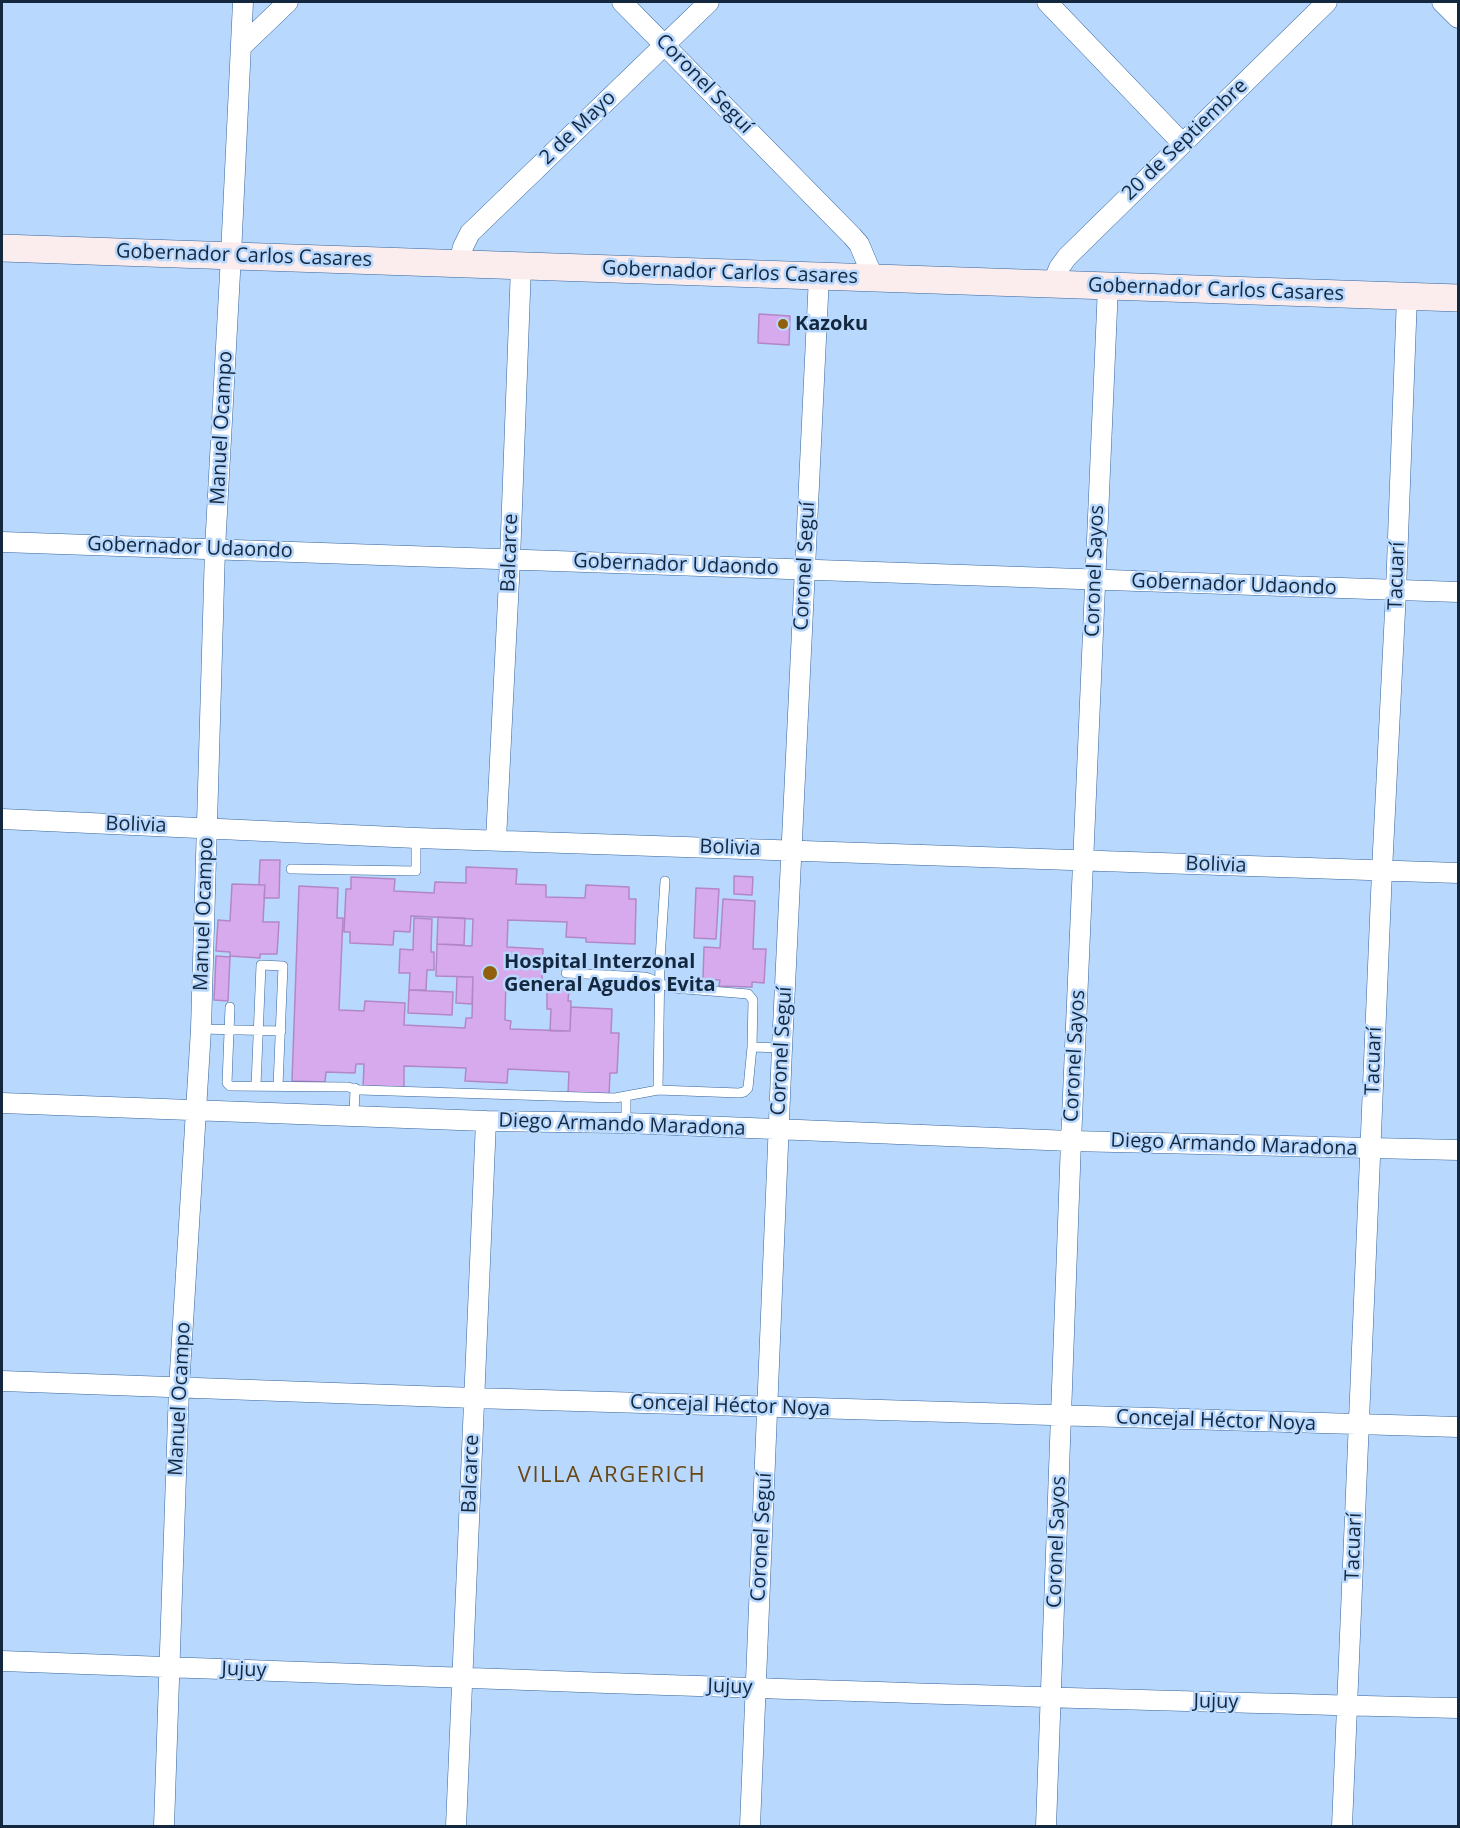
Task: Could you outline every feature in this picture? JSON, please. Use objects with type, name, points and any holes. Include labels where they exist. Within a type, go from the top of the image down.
[{"type":"street","name":"Manuel Ocampo","points":[[164,1827],[179,1388],[201,1029],[215,549],[243,2]]},
{"type":"street","points":[[241,47],[288,2]]},
{"type":"street","name":"Coronel Seguí","points":[[622,2],[852,236],[859,244],[873,278]]},
{"type":"street","name":"2 de Mayo","points":[[459,263],[470,233],[709,2]]},
{"type":"street","points":[[1047,2],[1182,143]]},
{"type":"street","name":"20 de Septiembre","points":[[1052,285],[1066,257],[1327,2]]},
{"type":"street","points":[[1442,2],[1458,18]]},
{"type":"street","name":"Gobernador Carlos Casares","points":[[2,248],[1458,298]]},
{"type":"street","name":"Balcarce","points":[[496,840],[510,560],[521,266]]},
{"type":"street","name":"Coronel Seguí","points":[[750,1827],[782,1048],[819,276]]},
{"type":"street","name":"Coronel Sayos","points":[[1046,1827],[1071,1141],[1108,286]]},
{"type":"street","name":"Tacuarí","points":[[1342,1827],[1407,296]]},
{"type":"street","name":"Gobernador Udaondo","points":[[2,542],[1458,592]]},
{"type":"street","name":"Bolivia","points":[[2,819],[416,838],[1458,873]]},
{"type":"street","name":"Diego Armando Maradona","points":[[2,1103],[486,1121],[626,1123],[1071,1141],[1458,1150]]},
{"type":"street","name":"Balcarce","points":[[456,1827],[486,1121]]},
{"type":"street","name":"Concejal Héctor Noya","points":[[2,1381],[474,1398],[1458,1427]]},
{"type":"street","name":"Jujuy","points":[[2,1661],[1050,1698],[1458,1708]]},
{"type":"lane","points":[[291,869],[416,871],[416,838]]},
{"type":"lane","points":[[658,1090],[665,881]]},
{"type":"lane","points":[[256,1086],[261,965],[283,966],[278,1086]]},
{"type":"lane","points":[[230,1007],[228,1085],[615,1098],[658,1090],[739,1093],[748,1088],[752,1047],[753,1000],[751,996],[674,988],[644,976],[566,973]]},
{"type":"lane","points":[[201,1029],[281,1031]]},
{"type":"lane","points":[[752,1047],[782,1048]]},
{"type":"lane","points":[[354,1115],[356,1088]]},
{"type":"lane","points":[[626,1123],[627,1096]]},
{"type":"building","points":[[759,314],[790,316],[789,345],[758,343]]},
{"type":"building","points":[[260,860],[280,860],[279,898],[264,898],[265,885],[259,885]]},
{"type":"building","points":[[466,867],[517,869],[516,884],[546,885],[546,897],[585,898],[586,885],[629,887],[629,899],[636,899],[635,944],[586,942],[586,938],[566,937],[567,922],[508,920],[507,947],[543,949],[542,980],[506,979],[505,1020],[511,1021],[510,1029],[570,1031],[571,1007],[612,1009],[611,1033],[619,1033],[617,1073],[610,1073],[609,1096],[568,1094],[569,1072],[508,1069],[507,1083],[465,1081],[466,1068],[404,1066],[404,1089],[363,1088],[364,1064],[356,1064],[355,1073],[326,1072],[325,1082],[292,1081],[299,886],[338,888],[337,918],[343,918],[339,1010],[364,1011],[365,1001],[405,1003],[404,1025],[465,1028],[466,1018],[472,1018],[473,977],[436,976],[437,944],[472,946],[473,919],[411,916],[410,932],[394,931],[393,945],[350,943],[350,932],[344,932],[346,889],[351,889],[351,877],[395,879],[394,891],[434,893],[435,882],[466,883]]},
{"type":"building","points":[[734,876],[753,877],[752,895],[734,894]]},
{"type":"building","points":[[232,884],[265,885],[263,922],[279,922],[277,954],[260,954],[260,958],[230,956],[230,952],[216,951],[218,920],[230,921]]},
{"type":"building","points":[[696,888],[719,889],[716,939],[694,938]]},
{"type":"building","points":[[723,899],[755,901],[753,949],[766,949],[764,983],[752,982],[752,987],[719,986],[720,980],[703,979],[704,947],[720,948]]},
{"type":"building","points":[[438,917],[465,918],[464,945],[437,944]]},
{"type":"building","points":[[414,918],[432,919],[431,952],[434,952],[434,970],[427,970],[426,990],[409,990],[410,973],[399,973],[400,949],[413,950]]},
{"type":"building","points":[[216,956],[230,957],[228,1001],[214,1000]]},
{"type":"building","points":[[457,977],[473,977],[472,1004],[456,1003]]},
{"type":"building","points":[[547,988],[569,989],[570,1031],[550,1031],[551,1009],[547,1009]]},
{"type":"building","points":[[409,990],[453,992],[452,1015],[408,1013]]},
{"type":"place","name":"Kazoku","points":[[783,324]]},
{"type":"place","name":"Hospital Interzonal General Agudos Evita","points":[[490,973]]},
{"type":"district","name":"VILLA ARGERICH","points":[[612,1476]]}]
